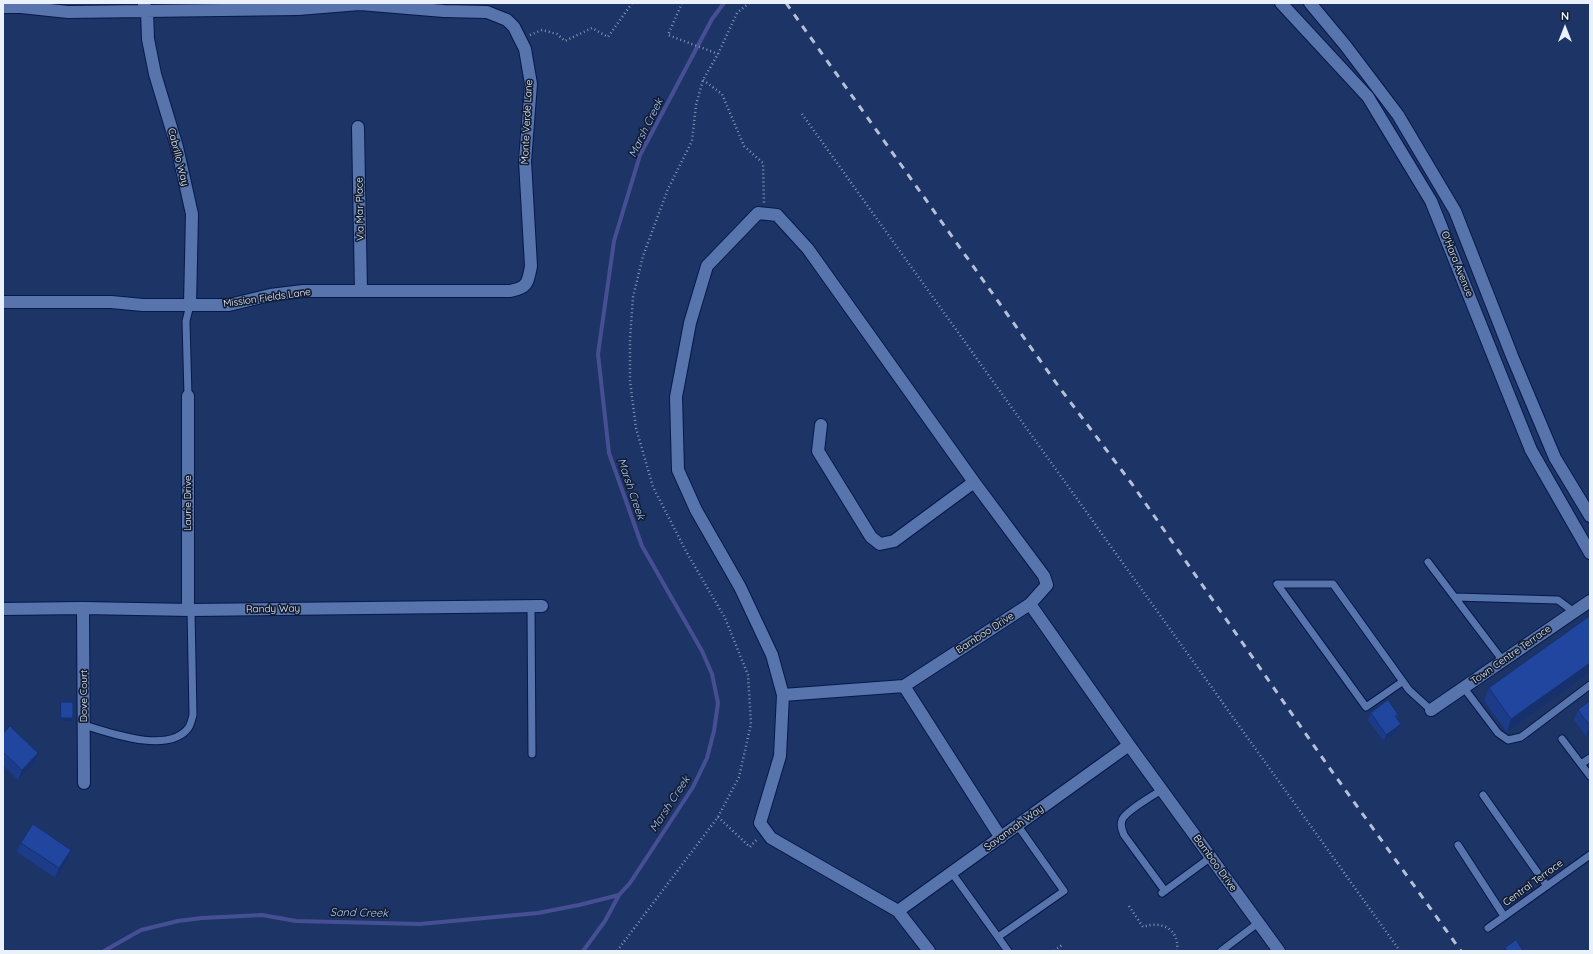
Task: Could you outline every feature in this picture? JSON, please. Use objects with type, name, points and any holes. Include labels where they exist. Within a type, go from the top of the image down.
[{"type":"street","name":"O'Hara Avenue","points":[[1281,3],[1368,97],[1431,201],[1531,450],[1590,553]]},
{"type":"street","name":"O'Hara Avenue","points":[[1310,3],[1345,45],[1398,114],[1456,211],[1512,356],[1555,458],[1590,516]]},
{"type":"street","name":"Monte Verde Lane","points":[[3,7],[22,7],[68,12],[147,6],[298,9],[360,4],[444,11],[487,12],[507,20],[514,27],[526,49],[531,84],[525,161],[531,266],[528,281]]},
{"type":"street","name":"Cabrillo Way","points":[[147,6],[148,39],[155,74],[177,147],[192,214],[190,305]]},
{"type":"street","name":"Via Mar Place","points":[[358,126],[361,291]]},
{"type":"street","points":[[929,951],[898,911],[771,838],[760,823],[780,756],[783,695],[772,655],[740,587],[696,510],[678,470],[676,397],[690,323],[707,266],[758,212],[777,215],[808,249],[974,482],[1044,576],[1047,585],[1030,604]]},
{"type":"street","name":"Mission Fields Lane","points":[[3,302],[111,302],[143,305],[229,305],[270,295],[303,291],[510,291],[521,289],[528,281]]},
{"type":"street","name":"Laurie Drive","points":[[188,396],[190,610]]},
{"type":"street","points":[[821,424],[818,451],[871,537],[880,544],[894,541],[974,482]]},
{"type":"street","name":"Town Centre Terrace","points":[[1431,710],[1590,601]]},
{"type":"street","name":"Bamboo Drive","points":[[783,695],[904,686],[1030,604],[1129,745],[1279,951]]},
{"type":"street","name":"Randy Way","points":[[3,609],[83,608],[190,610],[536,606]]},
{"type":"street","name":"Dove Court","points":[[83,608],[84,783]]},
{"type":"street","points":[[904,686],[1001,838]]},
{"type":"street","name":"Savannah Way","points":[[898,911],[1129,745]]},
{"type":"lane","points":[[188,396],[186,321],[190,305]]},
{"type":"lane","points":[[1428,562],[1503,661]]},
{"type":"lane","points":[[1402,682],[1366,707],[1277,584],[1333,584],[1408,690],[1431,710]]},
{"type":"lane","points":[[1455,597],[1558,600],[1574,612]]},
{"type":"lane","points":[[532,754],[536,606]]},
{"type":"lane","points":[[84,725],[122,736],[150,741],[164,741],[175,738],[188,727],[193,715],[190,610]]},
{"type":"lane","points":[[1464,688],[1498,733],[1508,740],[1521,737],[1590,685]]},
{"type":"lane","points":[[1562,739],[1590,776]]},
{"type":"lane","points":[[1581,764],[1590,758]]},
{"type":"lane","points":[[1162,790],[1136,806],[1122,819],[1121,827],[1128,841],[1163,892],[1211,857]]},
{"type":"lane","points":[[1483,795],[1547,886]]},
{"type":"lane","points":[[998,938],[1064,891],[1018,826]]},
{"type":"lane","points":[[1458,844],[1504,916]]},
{"type":"lane","name":"Central Terrace","points":[[1488,928],[1590,855]]},
{"type":"lane","points":[[952,873],[1008,951]]},
{"type":"lane","points":[[1221,951],[1258,923]]},
{"type":"path","points":[[520,39],[542,30],[557,34],[565,41],[592,28],[608,37],[632,3]]},
{"type":"path","points":[[682,3],[668,36],[718,54]]},
{"type":"path","points":[[703,80],[722,94],[744,146],[763,163],[765,213]]},
{"type":"path","points":[[802,114],[1400,951]]},
{"type":"path","points":[[718,817],[750,847],[765,830]]},
{"type":"path","points":[[1129,906],[1143,927],[1151,924],[1166,926],[1174,935],[1178,946],[1177,951]]},
{"type":"path","points":[[1055,951],[1062,945]]},
{"type":"building","points":[[1590,616],[1590,663],[1511,719],[1489,688]]},
{"type":"building","points":[[1388,700],[1398,714],[1395,716],[1401,724],[1386,735],[1371,713]]},
{"type":"building","points":[[1590,701],[1590,726],[1578,710]]},
{"type":"building","points":[[61,702],[73,702],[73,718],[61,718]]},
{"type":"building","points":[[10,726],[38,753],[22,770],[3,752],[3,734]]},
{"type":"building","points":[[33,824],[71,850],[59,868],[21,843]]},
{"type":"building","points":[[1516,940],[1523,951],[1508,951],[1505,948]]},
{"type":"waterway","name":"Marsh Creek","points":[[583,951],[605,921],[619,895],[630,883],[693,787],[707,758],[714,731],[718,703],[712,674],[702,651],[642,546],[609,453],[598,354],[614,241],[640,155],[712,19],[724,3]]},
{"type":"waterway","name":"Sand Creek","points":[[104,951],[141,930],[178,921],[202,918],[262,915],[296,921],[420,924],[538,913],[619,895]]},
{"type":"railway","points":[[786,3],[1059,387],[1132,484],[1326,763],[1461,951]]}]
